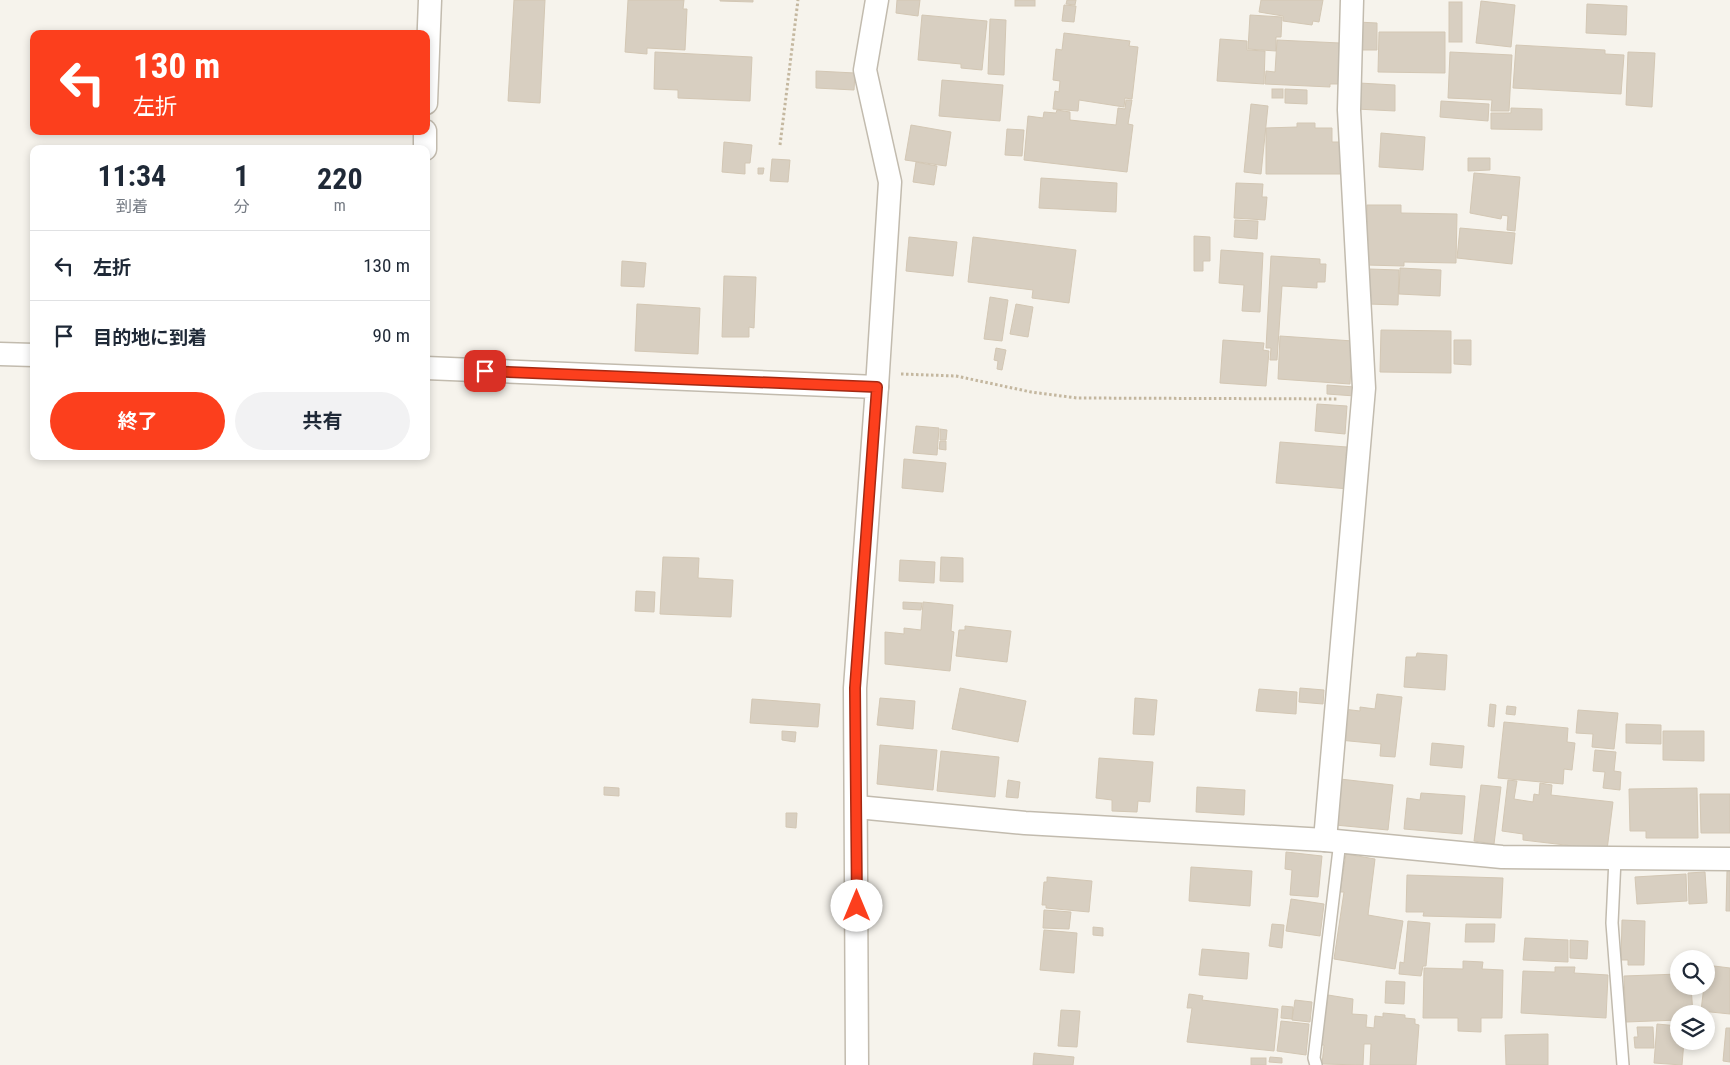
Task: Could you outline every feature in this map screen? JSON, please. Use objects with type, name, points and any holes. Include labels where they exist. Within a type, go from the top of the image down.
[{"type":"street","points":[[429,30],[430,0]]},
{"type":"street","points":[[857,1065],[855,688],[878,380],[890,182],[865,70],[877,0]]},
{"type":"street","points":[[1333,840],[1364,388],[1348,110],[1352,0]]},
{"type":"street","points":[[0,354],[30,355]]},
{"type":"street","points":[[430,368],[878,380]]},
{"type":"street","points":[[857,807],[1025,823],[1333,840],[1502,857],[1730,859]]},
{"type":"lane","points":[[1316,1065],[1314,1058],[1333,840]]},
{"type":"lane","points":[[1615,859],[1612,923],[1623,1065]]},
{"type":"path","points":[[780,146],[798,0]]},
{"type":"path","points":[[878,380],[956,376],[1031,392],[1077,398],[1363,400]]},
{"type":"building","points":[[514,0],[545,0],[540,103],[508,101]]},
{"type":"building","points":[[628,0],[684,0],[683,9],[687,9],[685,50],[647,48],[647,54],[625,52]]},
{"type":"building","points":[[753,0],[753,2],[720,1]]},
{"type":"building","points":[[897,0],[920,0],[918,16],[896,13]]},
{"type":"building","points":[[1015,0],[1035,0],[1035,6],[1015,6]]},
{"type":"building","points":[[1067,0],[1076,0],[1075,5],[1066,4]]},
{"type":"building","points":[[1261,0],[1323,0],[1319,22],[1313,21],[1312,25],[1283,21],[1283,16],[1259,12]]},
{"type":"building","points":[[1481,1],[1515,5],[1511,47],[1476,43]]},
{"type":"building","points":[[1449,2],[1462,2],[1462,42],[1449,42]]},
{"type":"building","points":[[1587,4],[1627,6],[1626,35],[1586,33]]},
{"type":"building","points":[[1064,5],[1076,6],[1074,22],[1062,21]]},
{"type":"building","points":[[922,15],[987,21],[982,70],[961,68],[961,64],[918,60]]},
{"type":"building","points":[[1250,15],[1282,17],[1281,37],[1276,37],[1276,51],[1248,49]]},
{"type":"building","points":[[990,19],[1006,20],[1004,75],[988,74]]},
{"type":"building","points":[[1357,22],[1377,23],[1377,50],[1357,50]]},
{"type":"building","points":[[1379,32],[1445,32],[1445,73],[1378,72]]},
{"type":"building","points":[[1064,33],[1130,41],[1129,46],[1138,47],[1132,99],[1125,98],[1124,107],[1079,100],[1078,111],[1053,109],[1055,91],[1059,92],[1060,81],[1053,80],[1056,49],[1062,50]]},
{"type":"building","points":[[1220,39],[1247,41],[1247,50],[1265,51],[1264,84],[1217,81]]},
{"type":"building","points":[[1277,40],[1340,43],[1338,84],[1330,84],[1330,87],[1265,84],[1266,71],[1275,72]]},
{"type":"building","points":[[1516,45],[1605,50],[1605,54],[1624,55],[1621,94],[1513,88]]},
{"type":"building","points":[[655,52],[752,57],[750,101],[678,98],[678,90],[654,89]]},
{"type":"building","points":[[1450,52],[1512,55],[1509,111],[1491,111],[1492,100],[1448,98]]},
{"type":"building","points":[[1628,52],[1655,53],[1652,107],[1626,105]]},
{"type":"building","points":[[816,71],[855,73],[854,90],[816,88]]},
{"type":"building","points":[[942,80],[1003,85],[1000,121],[939,116]]},
{"type":"building","points":[[1359,83],[1395,85],[1395,111],[1356,109]]},
{"type":"building","points":[[1272,89],[1283,89],[1283,98],[1272,98]]},
{"type":"building","points":[[1285,89],[1307,90],[1307,104],[1285,103]]},
{"type":"building","points":[[1126,100],[1132,100],[1128,124],[1133,125],[1127,172],[1024,160],[1028,116],[1043,118],[1044,112],[1056,113],[1057,110],[1070,112],[1070,120],[1116,125],[1118,108],[1125,109]]},
{"type":"building","points":[[1441,101],[1489,104],[1488,121],[1440,117]]},
{"type":"building","points":[[1251,104],[1268,106],[1261,174],[1244,172]]},
{"type":"building","points":[[1511,108],[1542,109],[1542,130],[1491,129],[1491,113],[1511,113]]},
{"type":"building","points":[[1297,123],[1315,123],[1315,128],[1332,128],[1332,142],[1344,142],[1345,174],[1266,174],[1266,128],[1297,127]]},
{"type":"building","points":[[911,125],[951,132],[946,166],[905,160]]},
{"type":"building","points":[[1007,129],[1024,130],[1022,156],[1005,155]]},
{"type":"building","points":[[1381,133],[1425,137],[1423,170],[1379,167]]},
{"type":"building","points":[[724,142],[752,145],[750,163],[745,163],[745,174],[722,172]]},
{"type":"building","points":[[1468,158],[1490,158],[1490,170],[1468,171]]},
{"type":"building","points":[[772,159],[790,160],[788,182],[770,181]]},
{"type":"building","points":[[916,162],[937,166],[934,185],[913,182]]},
{"type":"building","points":[[758,168],[764,168],[763,174],[758,174]]},
{"type":"building","points":[[1474,173],[1520,177],[1515,231],[1507,230],[1508,216],[1502,215],[1501,219],[1470,213]]},
{"type":"building","points":[[1041,178],[1117,183],[1116,212],[1039,208]]},
{"type":"building","points":[[1236,183],[1263,184],[1262,197],[1267,197],[1265,220],[1234,218]]},
{"type":"building","points":[[1367,205],[1401,205],[1401,213],[1457,214],[1456,263],[1404,262],[1404,266],[1366,265]]},
{"type":"building","points":[[1235,220],[1258,221],[1257,239],[1234,237]]},
{"type":"building","points":[[1460,228],[1515,233],[1512,264],[1457,258]]},
{"type":"building","points":[[1194,236],[1210,237],[1210,261],[1203,261],[1203,271],[1194,271]]},
{"type":"building","points":[[909,237],[957,242],[953,276],[906,271]]},
{"type":"building","points":[[973,237],[1076,250],[1069,303],[1032,298],[1033,290],[968,282]]},
{"type":"building","points":[[1221,250],[1263,253],[1260,312],[1242,311],[1244,285],[1219,283]]},
{"type":"building","points":[[1271,256],[1320,259],[1320,264],[1326,264],[1325,282],[1317,282],[1317,288],[1282,286],[1277,360],[1270,360],[1271,348],[1266,348]]},
{"type":"building","points":[[622,261],[646,263],[644,287],[621,286]]},
{"type":"building","points":[[1400,268],[1441,270],[1440,296],[1399,294]]},
{"type":"building","points":[[1369,269],[1399,270],[1398,305],[1368,304]]},
{"type":"building","points":[[724,276],[756,277],[754,328],[749,327],[749,337],[722,337]]},
{"type":"building","points":[[990,297],[1008,300],[1002,341],[984,339]]},
{"type":"building","points":[[637,304],[700,308],[698,354],[635,351]]},
{"type":"building","points":[[1016,304],[1033,307],[1028,337],[1010,334]]},
{"type":"building","points":[[1381,330],[1451,331],[1451,373],[1380,372]]},
{"type":"building","points":[[1280,336],[1353,341],[1350,384],[1278,379]]},
{"type":"building","points":[[1223,340],[1264,343],[1263,350],[1269,351],[1266,386],[1220,383]]},
{"type":"building","points":[[1454,340],[1471,340],[1471,365],[1454,364]]},
{"type":"building","points":[[996,348],[1006,350],[1002,370],[997,369],[998,361],[994,360]]},
{"type":"building","points":[[1327,385],[1355,387],[1355,396],[1327,394]]},
{"type":"building","points":[[1317,404],[1347,406],[1345,434],[1315,431]]},
{"type":"building","points":[[916,426],[939,428],[937,455],[913,453]]},
{"type":"building","points":[[940,429],[947,430],[946,440],[940,440]]},
{"type":"building","points":[[940,441],[946,441],[946,450],[939,449]]},
{"type":"building","points":[[1280,442],[1347,447],[1346,456],[1351,456],[1349,489],[1276,483]]},
{"type":"building","points":[[904,459],[946,463],[943,492],[902,488]]},
{"type":"building","points":[[663,557],[699,558],[698,578],[733,580],[731,617],[660,614]]},
{"type":"building","points":[[941,557],[963,558],[963,582],[940,581]]},
{"type":"building","points":[[900,560],[935,562],[934,583],[899,581]]},
{"type":"building","points":[[636,591],[655,592],[654,612],[635,611]]},
{"type":"building","points":[[903,602],[922,603],[921,610],[903,609]]},
{"type":"building","points":[[923,602],[953,605],[951,631],[954,632],[950,671],[885,664],[885,632],[904,634],[904,628],[921,630]]},
{"type":"building","points":[[965,626],[1011,631],[1007,662],[956,656],[959,630],[965,630]]},
{"type":"building","points":[[1417,653],[1447,655],[1445,690],[1404,687],[1406,657],[1416,657]]},
{"type":"building","points":[[960,688],[1026,701],[1018,742],[952,729]]},
{"type":"building","points":[[1300,688],[1324,690],[1323,704],[1299,702]]},
{"type":"building","points":[[1259,689],[1297,692],[1296,714],[1256,711]]},
{"type":"building","points":[[1377,694],[1402,697],[1395,757],[1380,756],[1381,744],[1339,740],[1343,709],[1360,711],[1360,707],[1375,709]]},
{"type":"building","points":[[880,698],[915,701],[913,729],[877,725]]},
{"type":"building","points":[[1135,698],[1157,700],[1154,735],[1133,734]]},
{"type":"building","points":[[752,699],[820,704],[818,727],[750,723]]},
{"type":"building","points":[[1490,704],[1496,705],[1494,727],[1488,726]]},
{"type":"building","points":[[1507,706],[1516,707],[1515,715],[1506,714]]},
{"type":"building","points":[[1578,710],[1618,713],[1614,749],[1592,747],[1593,734],[1576,733]]},
{"type":"building","points":[[1504,722],[1568,728],[1567,742],[1575,743],[1572,770],[1564,769],[1563,784],[1498,778]]},
{"type":"building","points":[[1626,724],[1661,725],[1661,744],[1626,743]]},
{"type":"building","points":[[782,731],[796,732],[795,742],[782,740]]},
{"type":"building","points":[[1663,731],[1704,731],[1704,761],[1663,760]]},
{"type":"building","points":[[1432,743],[1464,746],[1462,768],[1430,765]]},
{"type":"building","points":[[880,745],[937,750],[933,790],[877,784]]},
{"type":"building","points":[[1595,750],[1616,752],[1614,771],[1621,772],[1620,790],[1603,788],[1605,772],[1593,771]]},
{"type":"building","points":[[941,751],[999,757],[995,797],[937,791]]},
{"type":"building","points":[[1099,758],[1153,762],[1150,802],[1138,801],[1137,812],[1112,811],[1112,800],[1096,798]]},
{"type":"building","points":[[1340,779],[1393,785],[1388,830],[1335,825]]},
{"type":"building","points":[[1008,780],[1020,782],[1018,798],[1006,797]]},
{"type":"building","points":[[1508,780],[1517,781],[1514,799],[1533,802],[1534,794],[1539,795],[1540,783],[1552,785],[1551,795],[1613,802],[1607,850],[1523,840],[1523,834],[1502,831]]},
{"type":"building","points":[[1481,785],[1501,787],[1494,844],[1474,841]]},
{"type":"building","points":[[604,787],[619,788],[619,796],[604,795]]},
{"type":"building","points":[[1197,787],[1245,790],[1244,815],[1196,812]]},
{"type":"building","points":[[1697,788],[1698,838],[1646,838],[1646,831],[1630,831],[1629,789]]},
{"type":"building","points":[[1421,793],[1465,796],[1462,834],[1404,829],[1407,798],[1420,800]]},
{"type":"building","points":[[1700,794],[1730,794],[1730,833],[1701,833]]},
{"type":"building","points":[[786,813],[797,813],[796,828],[786,827]]},
{"type":"building","points":[[1286,852],[1322,856],[1318,897],[1290,895],[1292,870],[1285,869]]},
{"type":"building","points":[[1346,854],[1375,859],[1368,915],[1403,921],[1395,969],[1334,959],[1344,892],[1340,892]]},
{"type":"building","points":[[1191,867],[1252,871],[1250,906],[1189,901]]},
{"type":"building","points":[[1727,871],[1730,871],[1730,911],[1726,911]]},
{"type":"building","points":[[1705,872],[1707,903],[1689,904],[1688,873]]},
{"type":"building","points":[[1686,874],[1687,901],[1637,904],[1635,877]]},
{"type":"building","points":[[1407,875],[1503,878],[1501,918],[1423,916],[1424,912],[1406,912]]},
{"type":"building","points":[[1047,877],[1092,881],[1089,912],[1046,908],[1046,905],[1042,905],[1044,882],[1047,882]]},
{"type":"building","points":[[1291,899],[1324,904],[1320,936],[1286,931]]},
{"type":"building","points":[[1044,910],[1071,912],[1069,929],[1043,928]]},
{"type":"building","points":[[1622,920],[1645,921],[1644,965],[1628,965],[1628,960],[1621,960]]},
{"type":"building","points":[[1408,921],[1430,923],[1426,966],[1423,966],[1421,976],[1399,974],[1400,962],[1404,963]]},
{"type":"building","points":[[1272,924],[1284,925],[1282,948],[1269,946]]},
{"type":"building","points":[[1466,924],[1495,924],[1494,942],[1465,942]]},
{"type":"building","points":[[1093,927],[1103,928],[1103,936],[1093,935]]},
{"type":"building","points":[[1044,930],[1077,933],[1074,973],[1040,970]]},
{"type":"building","points":[[1525,938],[1568,940],[1568,962],[1523,960]]},
{"type":"building","points":[[1570,940],[1588,941],[1587,959],[1570,958]]},
{"type":"building","points":[[1202,949],[1249,953],[1247,979],[1199,975]]},
{"type":"building","points":[[1463,961],[1483,962],[1482,969],[1503,970],[1502,1018],[1481,1018],[1481,1032],[1458,1031],[1458,1018],[1423,1018],[1424,968],[1463,969]]},
{"type":"building","points":[[1715,966],[1730,968],[1730,1014],[1715,1012],[1715,1005],[1702,1005],[1703,995],[1715,995]]},
{"type":"building","points":[[1555,967],[1575,967],[1574,973],[1608,975],[1606,1018],[1521,1013],[1523,971],[1555,972]]},
{"type":"building","points":[[1670,974],[1670,995],[1692,995],[1692,1005],[1670,1005],[1670,1020],[1626,1022],[1624,976]]},
{"type":"building","points":[[1386,981],[1405,982],[1404,1004],[1385,1003]]},
{"type":"building","points":[[1189,994],[1203,996],[1202,1000],[1278,1009],[1274,1051],[1187,1042],[1192,1008],[1187,1008]]},
{"type":"building","points":[[1328,995],[1353,999],[1352,1014],[1367,1015],[1366,1027],[1374,1028],[1375,1016],[1383,1017],[1383,1013],[1405,1015],[1405,1018],[1415,1019],[1415,1024],[1419,1025],[1416,1065],[1370,1065],[1371,1044],[1364,1044],[1363,1065],[1322,1064],[1324,1045],[1321,1045]]},
{"type":"building","points":[[1295,1000],[1312,1002],[1310,1022],[1292,1020]]},
{"type":"building","points":[[1282,1006],[1293,1007],[1292,1019],[1281,1018]]},
{"type":"building","points":[[1061,1010],[1080,1011],[1077,1047],[1058,1046]]},
{"type":"building","points":[[1281,1021],[1309,1024],[1306,1055],[1277,1051]]},
{"type":"building","points":[[1657,1024],[1670,1025],[1670,1050],[1683,1050],[1682,1065],[1654,1063]]},
{"type":"building","points":[[1637,1027],[1653,1027],[1654,1048],[1635,1048],[1634,1037],[1638,1037]]},
{"type":"building","points":[[1726,1028],[1730,1028],[1730,1062],[1723,1061]]},
{"type":"building","points":[[1548,1034],[1548,1065],[1506,1065],[1505,1035]]},
{"type":"building","points":[[1034,1053],[1074,1057],[1073,1065],[1033,1065]]},
{"type":"building","points":[[1270,1057],[1282,1058],[1282,1063],[1269,1062]]},
{"type":"building","points":[[1251,1058],[1266,1058],[1266,1065],[1251,1065]]},
{"type":"route","points":[[485,371],[877,387],[855,688],[857,906]]}]
